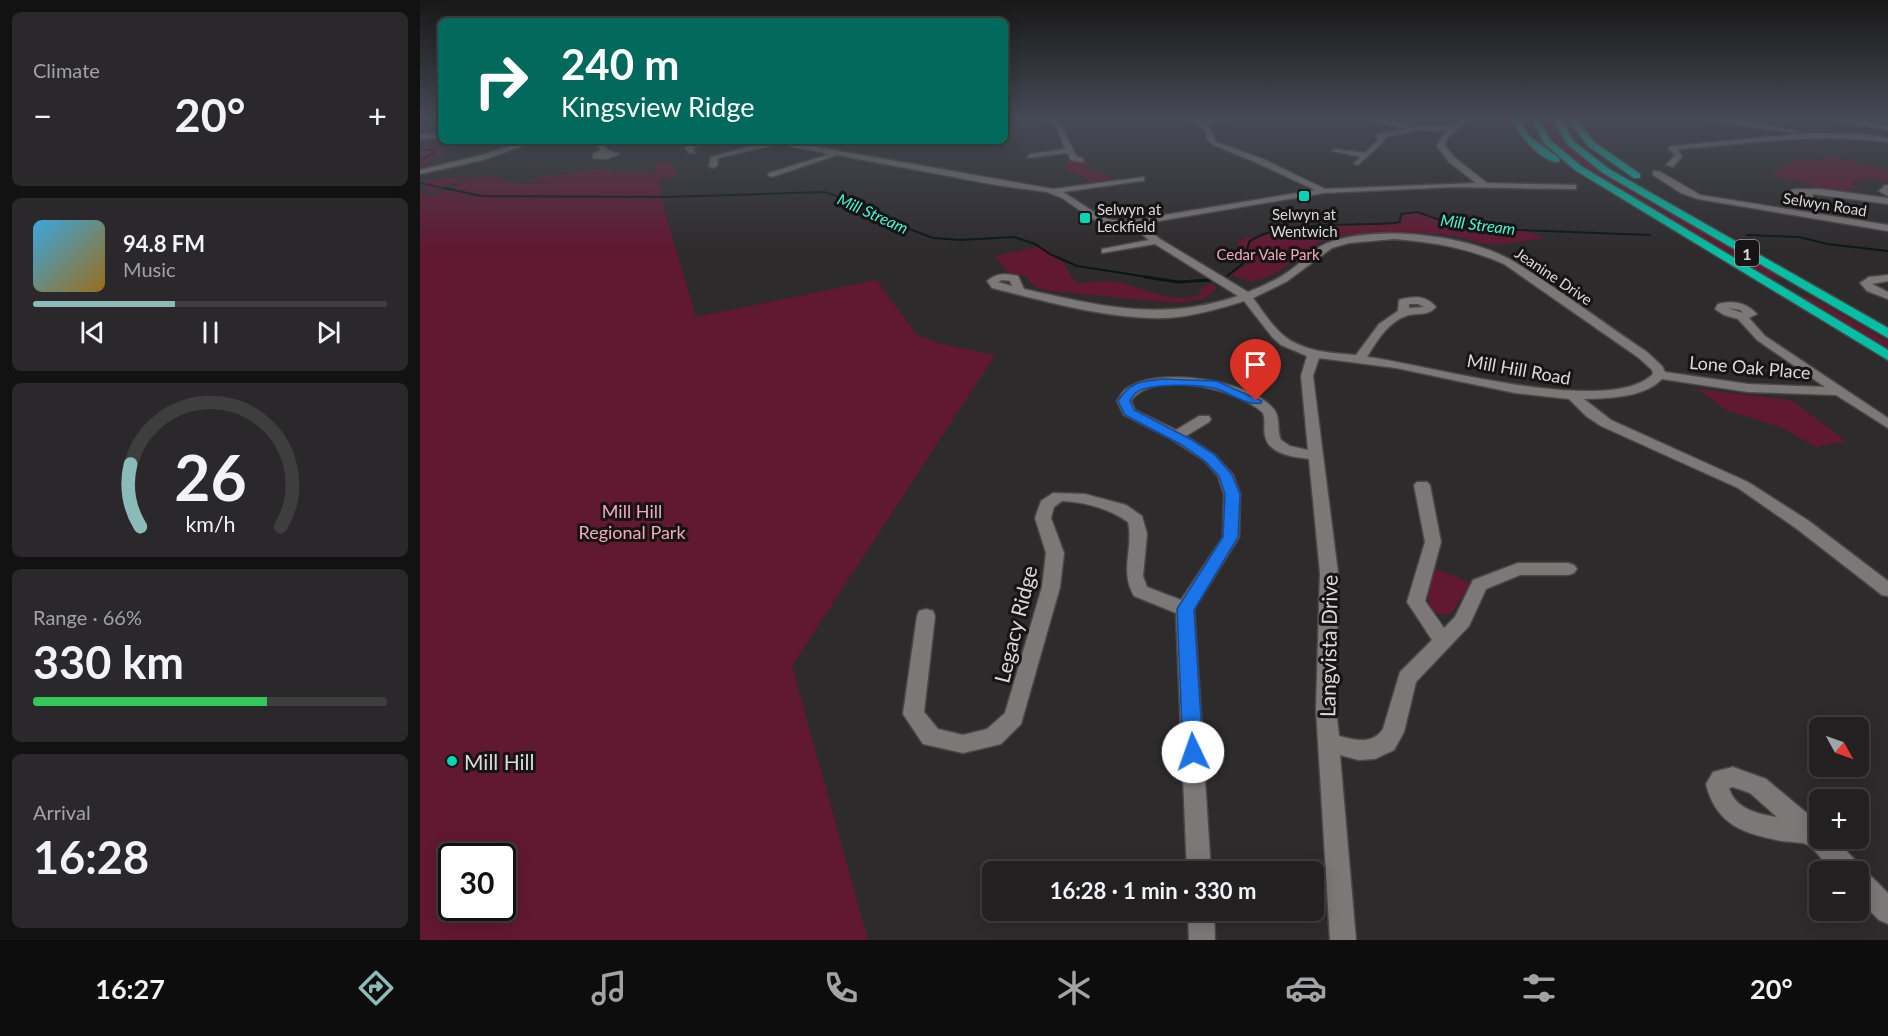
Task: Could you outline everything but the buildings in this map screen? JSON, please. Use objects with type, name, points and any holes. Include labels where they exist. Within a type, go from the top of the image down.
[{"type":"highway","points":[[1562,163],[1603,188],[1620,195]]},
{"type":"highway","name":"1","points":[[1572,163],[1620,195],[1888,356]]},
{"type":"highway","name":"1","points":[[1596,163],[1888,334]]},
{"type":"highway","points":[[1620,163],[1888,327]]},
{"type":"street","points":[[420,172],[459,163]]},
{"type":"street","points":[[772,175],[809,163]]},
{"type":"street","points":[[888,163],[1055,191],[1141,179]]},
{"type":"street","points":[[1264,163],[1324,192]]},
{"type":"street","points":[[1456,163],[1484,185]]},
{"type":"street","name":"Selwyn Road","points":[[1656,173],[1698,197],[1888,228]]},
{"type":"street","points":[[1055,191],[1111,224],[1134,223],[1324,192],[1484,185],[1573,187]]},
{"type":"street","points":[[1888,187],[1883,191],[1888,194]]},
{"type":"street","points":[[1806,192],[1888,201]]},
{"type":"street","name":"Mill Hill Road","points":[[1134,223],[1157,241],[1245,295],[1277,336],[1296,348],[1314,354],[1429,370],[1515,389],[1573,396],[1606,423],[1716,472],[1770,502],[1888,590]]},
{"type":"street","name":"Jeanine Drive","points":[[1019,290],[1055,300],[1165,314],[1208,309],[1228,303],[1283,279],[1321,251],[1338,244],[1372,239],[1413,238],[1450,242],[1487,252],[1507,262],[1643,355],[1658,369],[1659,375]]},
{"type":"street","points":[[1105,251],[1157,241]]},
{"type":"street","points":[[1888,278],[1866,281],[1866,285],[1888,296]]},
{"type":"street","points":[[1360,359],[1377,332],[1404,312]]},
{"type":"street","name":"Lone Oak Place","points":[[1741,316],[1761,338],[1888,424]]},
{"type":"street","name":"Langvista Drive","points":[[1314,354],[1307,376],[1329,573],[1326,668],[1328,742],[1343,940]]},
{"type":"street","points":[[1573,396],[1646,386],[1656,380],[1659,375]]},
{"type":"street","name":"Lone Oak Place","points":[[1659,375],[1767,390],[1839,391]]},
{"type":"street","points":[[1198,861],[1185,609],[1231,537],[1233,494],[1225,475],[1210,458],[1176,436],[1129,412],[1125,406],[1125,396],[1131,390],[1150,384],[1199,383],[1225,387],[1266,407],[1271,413],[1274,442],[1299,454],[1317,455]]},
{"type":"street","points":[[1176,436],[1204,419]]},
{"type":"street","points":[[1422,485],[1432,542],[1416,602],[1443,641]]},
{"type":"street","name":"Legacy Ridge","points":[[926,616],[913,714],[931,737],[963,744],[993,737],[1014,717],[1051,587],[1055,552],[1043,518],[1047,504],[1059,496],[1078,497],[1120,509],[1136,520],[1139,534],[1134,576],[1140,591],[1185,609]]},
{"type":"street","points":[[1328,742],[1358,750],[1376,749],[1386,742],[1393,732],[1407,678],[1461,621],[1479,585],[1518,569],[1568,569]]},
{"type":"street","points":[[1828,849],[1839,861]]},
{"type":"street","points":[[1869,892],[1888,910]]},
{"type":"street","points":[[1201,921],[1202,940]]},
{"type":"green space","name":"Mill Hill Regional Park","points":[[672,163],[677,176],[659,179],[662,202],[696,317],[877,280],[916,334],[937,343],[995,355],[792,666],[868,940],[420,940],[420,189],[422,195],[437,194],[473,179],[488,176],[530,184],[554,181],[526,181],[533,178],[611,168],[610,172],[657,173],[655,164]]},
{"type":"green space","points":[[1067,163],[1088,163],[1087,167],[1114,178],[1086,183],[1089,180],[1064,169]]},
{"type":"green space","points":[[1579,163],[1588,163],[1654,205],[1726,244],[1780,278],[1767,277],[1726,250],[1649,209]]},
{"type":"green space","points":[[1789,163],[1860,163],[1888,170],[1888,182],[1868,178],[1851,183],[1861,189],[1849,188],[1850,191],[1815,189],[1810,184],[1771,176]]},
{"type":"green space","points":[[475,176],[430,192],[424,185],[424,180]]},
{"type":"green space","name":"Cedar Vale Park","points":[[1412,211],[1485,228],[1520,228],[1545,238],[1497,244],[1424,233],[1394,232],[1350,235],[1322,242],[1284,268],[1258,280],[1245,280],[1231,274],[1248,262],[1245,254],[1238,247],[1239,240],[1278,229],[1394,222]]},
{"type":"green space","name":"Cedar Vale Park","points":[[1042,246],[1064,263],[1072,278],[1078,283],[1116,282],[1178,298],[1199,295],[1203,287],[1210,283],[1217,288],[1204,299],[1178,303],[1049,291],[1035,287],[1026,276],[1009,273],[995,256]]},
{"type":"green space","points":[[1795,294],[1803,295],[1827,306],[1888,341],[1888,350]]},
{"type":"green space","points":[[1698,389],[1791,400],[1846,441],[1815,447],[1783,428],[1726,410]]},
{"type":"green space","points":[[1434,568],[1471,583],[1451,614],[1435,612],[1431,607],[1428,592]]},
{"type":"waterway","name":"Mill Stream","points":[[420,183],[452,190]]},
{"type":"waterway","name":"Mill Stream","points":[[445,188],[481,196],[666,197],[824,192],[864,205],[886,220],[933,238],[960,240],[1014,237],[1035,244],[1050,254],[1077,266],[1154,278]]},
{"type":"waterway","name":"Mill Stream","points":[[1227,276],[1244,263],[1249,242],[1262,235],[1278,230],[1319,225],[1395,223],[1400,222],[1401,214],[1417,212],[1452,224],[1490,229],[1650,235]]},
{"type":"waterway","name":"Mill Stream","points":[[1747,235],[1799,237],[1827,244],[1888,251]]},
{"type":"waterway","name":"Mill Stream","points":[[1145,277],[1178,282],[1212,280]]},
{"type":"place","name":"Selwyn at Wentwich","points":[[1304,196]]},
{"type":"place","name":"Selwyn at Leckfield","points":[[1085,218]]},
{"type":"place","name":"Mill Hill","points":[[452,761]]},
{"type":"route","points":[[1193,752],[1185,609],[1231,537],[1233,494],[1225,475],[1210,458],[1176,436],[1129,412],[1124,401],[1125,396],[1139,386],[1163,383],[1216,384],[1256,401]]}]
